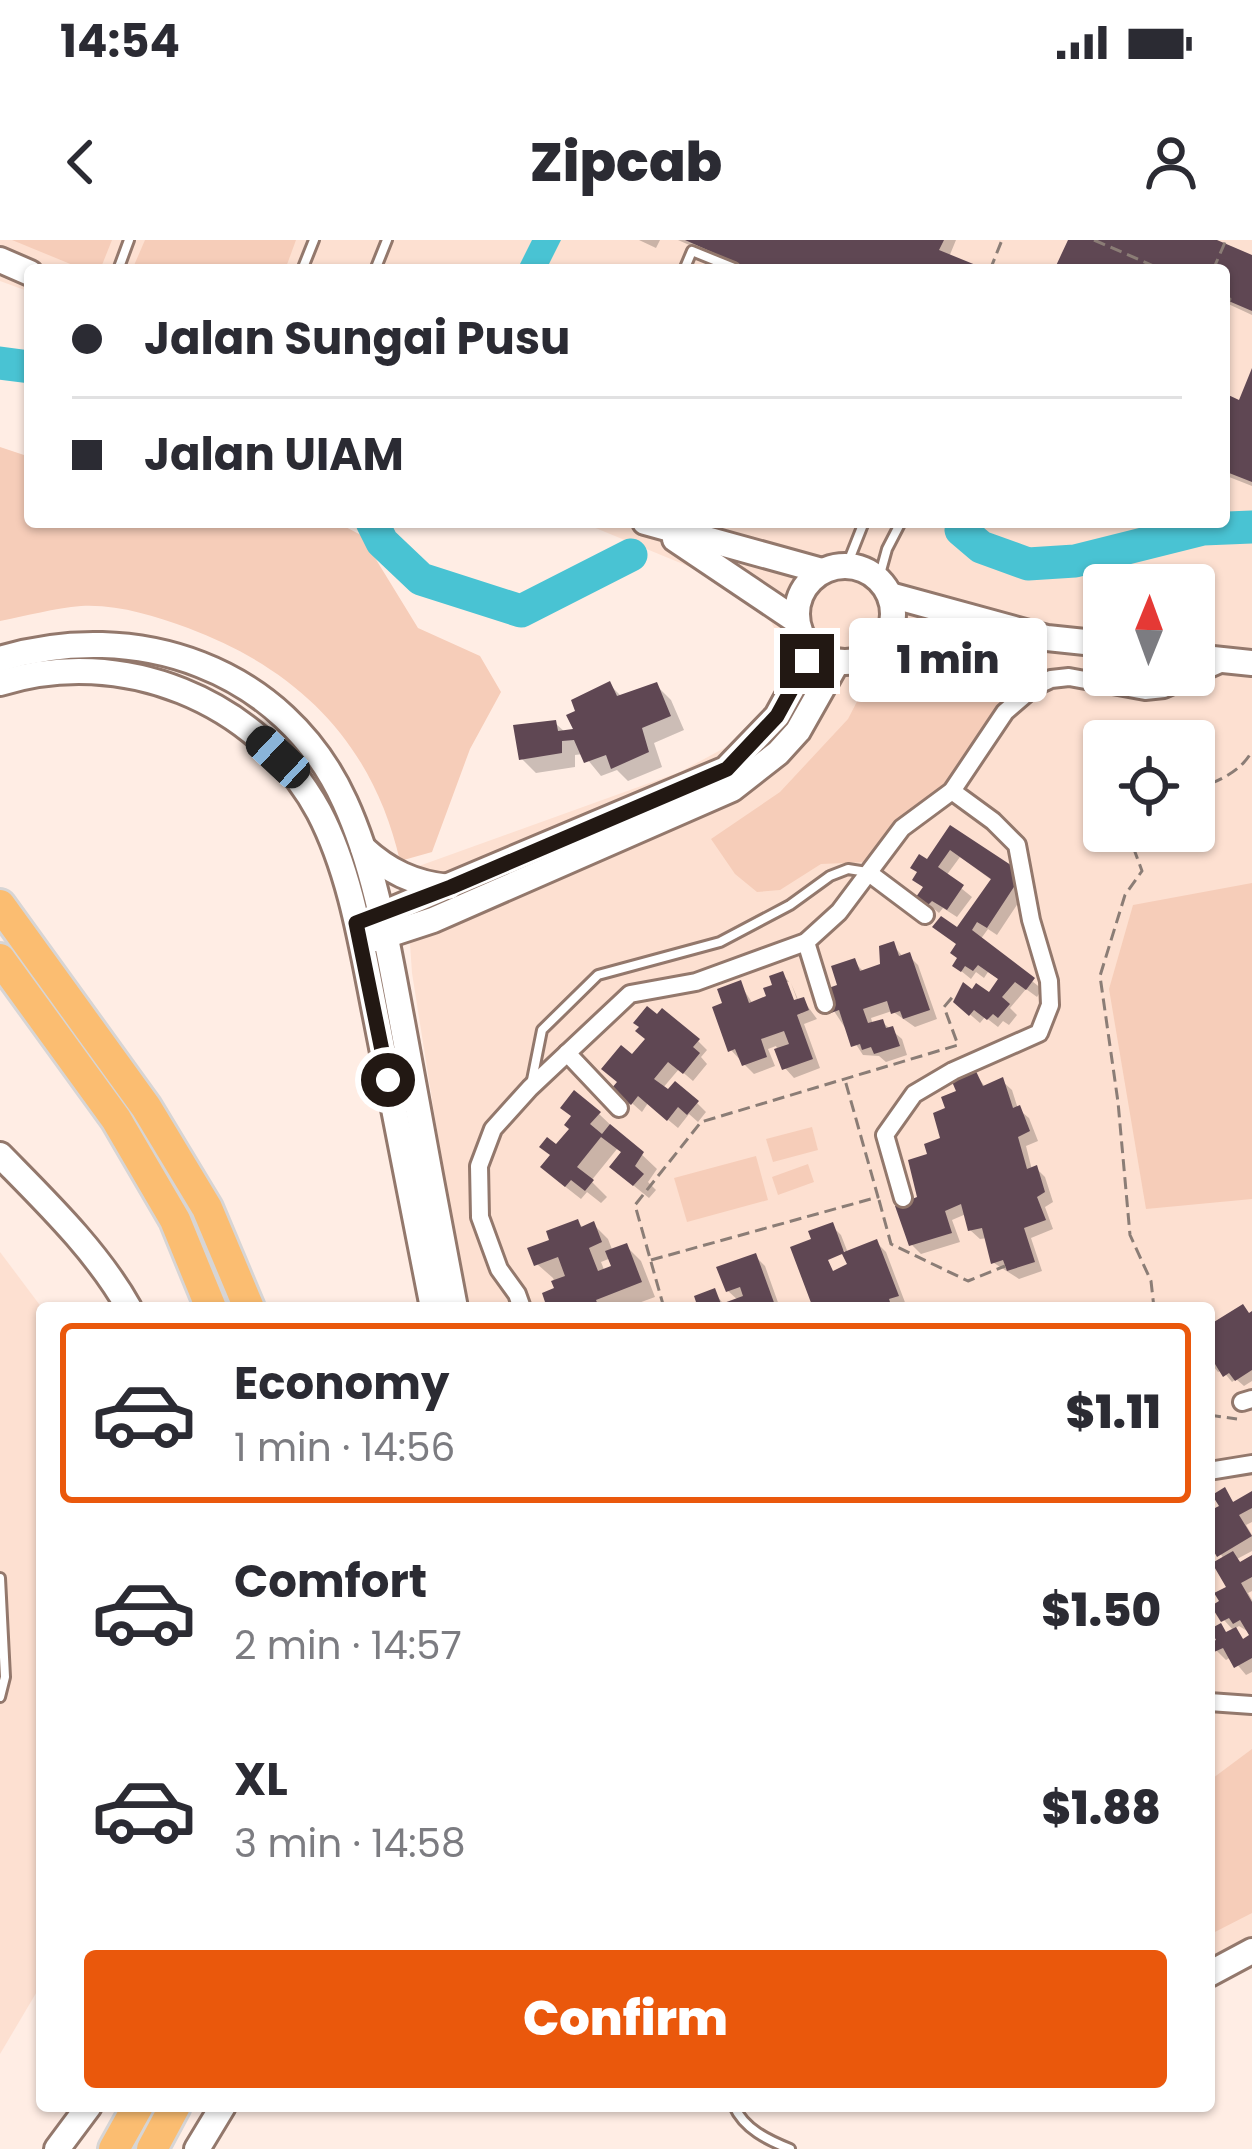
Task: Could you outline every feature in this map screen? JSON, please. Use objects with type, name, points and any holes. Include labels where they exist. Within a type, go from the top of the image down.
[{"type":"highway","points":[[0,905],[146,1107],[208,1208],[247,1302]]},
{"type":"highway","points":[[0,959],[116,1119],[175,1220],[209,1302]]},
{"type":"highway","points":[[114,2149],[135,2112]]},
{"type":"highway","points":[[152,2149],[172,2112]]},
{"type":"main road","points":[[656,528],[797,621],[813,650],[837,662],[856,661],[881,647],[958,647],[1047,638]]},
{"type":"main road","points":[[664,528],[834,568],[1047,638],[1083,642]]},
{"type":"main road","points":[[797,621],[801,592],[834,568]]},
{"type":"main road","points":[[881,647],[893,622],[885,587]]},
{"type":"main road","points":[[0,659],[56,645],[88,643],[159,651],[210,667],[296,728],[346,802],[361,846],[432,1302]]},
{"type":"main road","points":[[392,973],[408,943],[433,920],[727,769],[777,716],[813,650]]},
{"type":"main road","points":[[371,929],[451,887],[711,801],[754,773],[798,731],[837,662]]},
{"type":"main road","points":[[0,683],[32,673],[106,670],[167,684],[260,739],[293,773],[320,815],[392,973],[454,1302]]},
{"type":"main road","points":[[361,846],[392,872],[451,887]]},
{"type":"main road","points":[[371,929],[433,920]]},
{"type":"main road","points":[[0,1155],[52,1208],[126,1302]]},
{"type":"main road","points":[[1215,1971],[1252,1952]]},
{"type":"main road","points":[[57,2149],[85,2112]]},
{"type":"main road","points":[[197,2149],[219,2112]]},
{"type":"street","points":[[520,1302],[499,1269],[480,1216],[479,1166],[493,1129],[530,1088],[630,994],[696,982],[806,942],[839,912],[902,829],[952,791],[1005,712],[1034,687],[1069,677],[1083,680]]},
{"type":"street","points":[[903,1198],[886,1135],[914,1094],[953,1071],[1039,1034],[1050,1005],[1049,981],[1017,845],[952,791]]},
{"type":"street","points":[[869,872],[926,916]]},
{"type":"street","points":[[806,942],[825,1004]]},
{"type":"street","points":[[567,1053],[620,1108]]},
{"type":"street","points":[[1215,1471],[1252,1464]]},
{"type":"street","points":[[1215,1702],[1252,1705]]},
{"type":"lane","points":[[687,264],[692,251],[724,264]]},
{"type":"lane","points":[[834,568],[860,528]]},
{"type":"lane","points":[[885,587],[897,528]]},
{"type":"lane","points":[[530,1088],[542,1030],[598,975],[720,942],[790,905],[830,876],[848,869],[869,872]]},
{"type":"lane","points":[[0,1578],[5,1676],[0,1697]]},
{"type":"lane","points":[[737,2112],[765,2139],[790,2149]]},
{"type":"path","points":[[1094,240],[1149,264]]},
{"type":"path","points":[[1217,240],[1225,242]]},
{"type":"path","points":[[1215,783],[1247,761],[1252,751]]},
{"type":"path","points":[[1135,852],[1142,871],[1125,895],[1100,976],[1130,1235],[1150,1281],[1153,1302]]},
{"type":"path","points":[[662,1302],[635,1205],[701,1122],[958,1045],[944,1007],[955,994]]},
{"type":"path","points":[[844,1078],[891,1244],[968,1281],[1005,1266]]},
{"type":"path","points":[[651,1260],[878,1197]]},
{"type":"path","points":[[1215,1415],[1252,1420]]},
{"type":"shaded area","points":[[0,240],[1252,240],[1252,1938],[1215,1959],[1215,1302],[464,1302],[412,973],[405,871],[680,772],[730,745],[764,712],[784,662],[781,641],[771,622],[695,569],[596,528],[1230,528],[1230,264],[24,264],[24,290],[0,281]]},
{"type":"shaded area","points":[[12,240],[112,240],[102,264],[70,264]]},
{"type":"shaded area","points":[[145,240],[296,240],[287,264],[135,264]]},
{"type":"shaded area","points":[[0,447],[24,455],[24,528],[348,528],[361,535],[418,628],[480,656],[501,692],[470,749],[432,852],[400,861],[388,819],[351,747],[326,716],[265,666],[188,628],[109,607],[71,607],[0,621]]},
{"type":"shaded area","points":[[943,671],[1034,678],[1002,702],[948,785],[868,862],[821,864],[780,890],[757,892],[735,874],[711,839],[780,792],[848,719],[865,686],[881,678]]},
{"type":"shaded area","points":[[1252,883],[1252,1199],[1146,1209],[1109,989],[1133,905]]},
{"type":"shaded area","points":[[812,1127],[818,1150],[773,1162],[766,1139]]},
{"type":"shaded area","points":[[756,1156],[768,1200],[687,1222],[674,1178]]},
{"type":"shaded area","points":[[808,1164],[814,1182],[778,1195],[772,1177]]},
{"type":"shaded area","points":[[0,1252],[38,1302],[36,1993],[0,2054]]},
{"type":"shaded area","points":[[1252,1749],[1252,1913],[1215,1932],[1215,1777]]},
{"type":"water","points":[[532,240],[561,240],[549,264],[520,264]]},
{"type":"building","points":[[685,240],[944,240],[939,250],[973,264],[739,264]]},
{"type":"building","points":[[1068,240],[1217,240],[1252,255],[1252,311],[1230,302],[1230,264],[1057,264]]},
{"type":"building","points":[[1252,368],[1252,482],[1230,473],[1230,396],[1239,400]]},
{"type":"building","points":[[610,681],[617,696],[657,682],[671,716],[642,728],[649,752],[611,769],[606,755],[584,763],[574,740],[562,741],[562,753],[519,760],[513,725],[556,720],[558,731],[573,729],[566,715],[575,711],[571,700]]},
{"type":"building","points":[[950,825],[1023,873],[987,928],[977,922],[972,930],[1035,978],[1026,990],[1015,982],[1002,997],[1010,1004],[998,1018],[993,1014],[987,1020],[974,1010],[969,1016],[953,1002],[963,982],[972,989],[976,983],[989,992],[998,979],[978,965],[973,971],[965,966],[961,972],[952,966],[957,958],[950,953],[956,944],[932,927],[941,916],[957,927],[991,879],[950,850],[938,867],[964,885],[947,910],[916,897],[923,887],[912,880],[917,872],[910,868],[919,854],[927,859]]},
{"type":"building","points":[[894,941],[899,956],[910,952],[930,1010],[903,1019],[900,1011],[891,1014],[887,1001],[863,1009],[868,1023],[883,1019],[886,1028],[893,1026],[900,1046],[874,1054],[871,1047],[851,1047],[839,1010],[831,1013],[823,990],[837,985],[831,966],[855,958],[860,971],[880,964],[879,946]]},
{"type":"building","points":[[783,971],[794,1000],[804,997],[809,1010],[797,1015],[813,1059],[782,1070],[774,1049],[789,1044],[784,1031],[761,1039],[767,1057],[742,1066],[735,1049],[728,1052],[712,1007],[722,1003],[717,989],[741,980],[749,1003],[766,996],[763,988],[772,985],[769,976]]},
{"type":"building","points":[[647,1006],[657,1014],[662,1008],[700,1039],[693,1047],[700,1053],[683,1074],[668,1062],[654,1079],[668,1089],[675,1081],[699,1101],[687,1115],[678,1107],[667,1121],[638,1096],[631,1105],[611,1089],[617,1082],[601,1069],[621,1045],[632,1054],[645,1039],[633,1023]]},
{"type":"building","points":[[974,1067],[983,1086],[1003,1077],[1013,1108],[1020,1105],[1030,1131],[1018,1137],[1027,1169],[1037,1165],[1045,1192],[1037,1197],[1046,1220],[1024,1228],[1035,1262],[1007,1271],[1003,1260],[991,1264],[982,1228],[968,1231],[961,1204],[945,1211],[952,1233],[909,1246],[895,1206],[917,1197],[908,1160],[927,1154],[924,1144],[940,1138],[933,1113],[945,1108],[941,1097],[956,1091],[950,1077]]},
{"type":"building","points":[[574,1090],[601,1112],[590,1124],[602,1134],[610,1124],[644,1152],[635,1166],[644,1174],[633,1186],[609,1167],[621,1152],[601,1137],[577,1167],[594,1180],[585,1191],[571,1180],[565,1187],[540,1167],[550,1155],[539,1147],[547,1137],[556,1144],[569,1129],[564,1125],[571,1116],[560,1108]]},
{"type":"building","points":[[578,1219],[581,1227],[594,1221],[602,1242],[589,1248],[598,1271],[611,1266],[605,1251],[627,1243],[642,1282],[597,1302],[545,1302],[542,1293],[554,1288],[551,1281],[565,1276],[558,1257],[534,1266],[527,1248],[549,1240],[546,1231]]},
{"type":"building","points":[[833,1222],[844,1252],[877,1239],[899,1296],[890,1302],[811,1302],[790,1247],[811,1239],[808,1231]],"holes":[[[842,1254],[847,1264],[833,1271],[828,1260]]]},
{"type":"building","points":[[756,1253],[774,1302],[726,1302],[743,1296],[740,1287],[726,1292],[716,1267]]},
{"type":"building","points":[[715,1288],[720,1302],[696,1302],[694,1296]]},
{"type":"building","points":[[1243,1304],[1252,1311],[1252,1370],[1235,1381],[1229,1373],[1223,1377],[1215,1364],[1215,1321]]},
{"type":"building","points":[[1225,1487],[1233,1502],[1252,1491],[1252,1508],[1239,1515],[1252,1536],[1217,1557],[1215,1508],[1219,1506],[1215,1493]]},
{"type":"building","points":[[1233,1551],[1240,1562],[1252,1555],[1252,1577],[1241,1583],[1252,1602],[1252,1658],[1234,1668],[1223,1648],[1215,1652],[1215,1626],[1221,1623],[1226,1632],[1236,1627],[1243,1639],[1249,1635],[1240,1620],[1221,1622],[1215,1612],[1219,1601],[1215,1592],[1226,1587],[1215,1561]]},
{"type":"waterway","points":[[0,363],[24,366]]},
{"type":"waterway","points":[[1230,528],[1252,527]]},
{"type":"waterway","points":[[375,528],[382,542],[421,579],[521,611],[631,555]]},
{"type":"waterway","points":[[961,530],[981,547],[1028,564],[1075,561],[1203,529],[1228,528]]},
{"type":"route","points":[[388,1080],[356,923],[727,769],[777,716],[807,661]]}]
